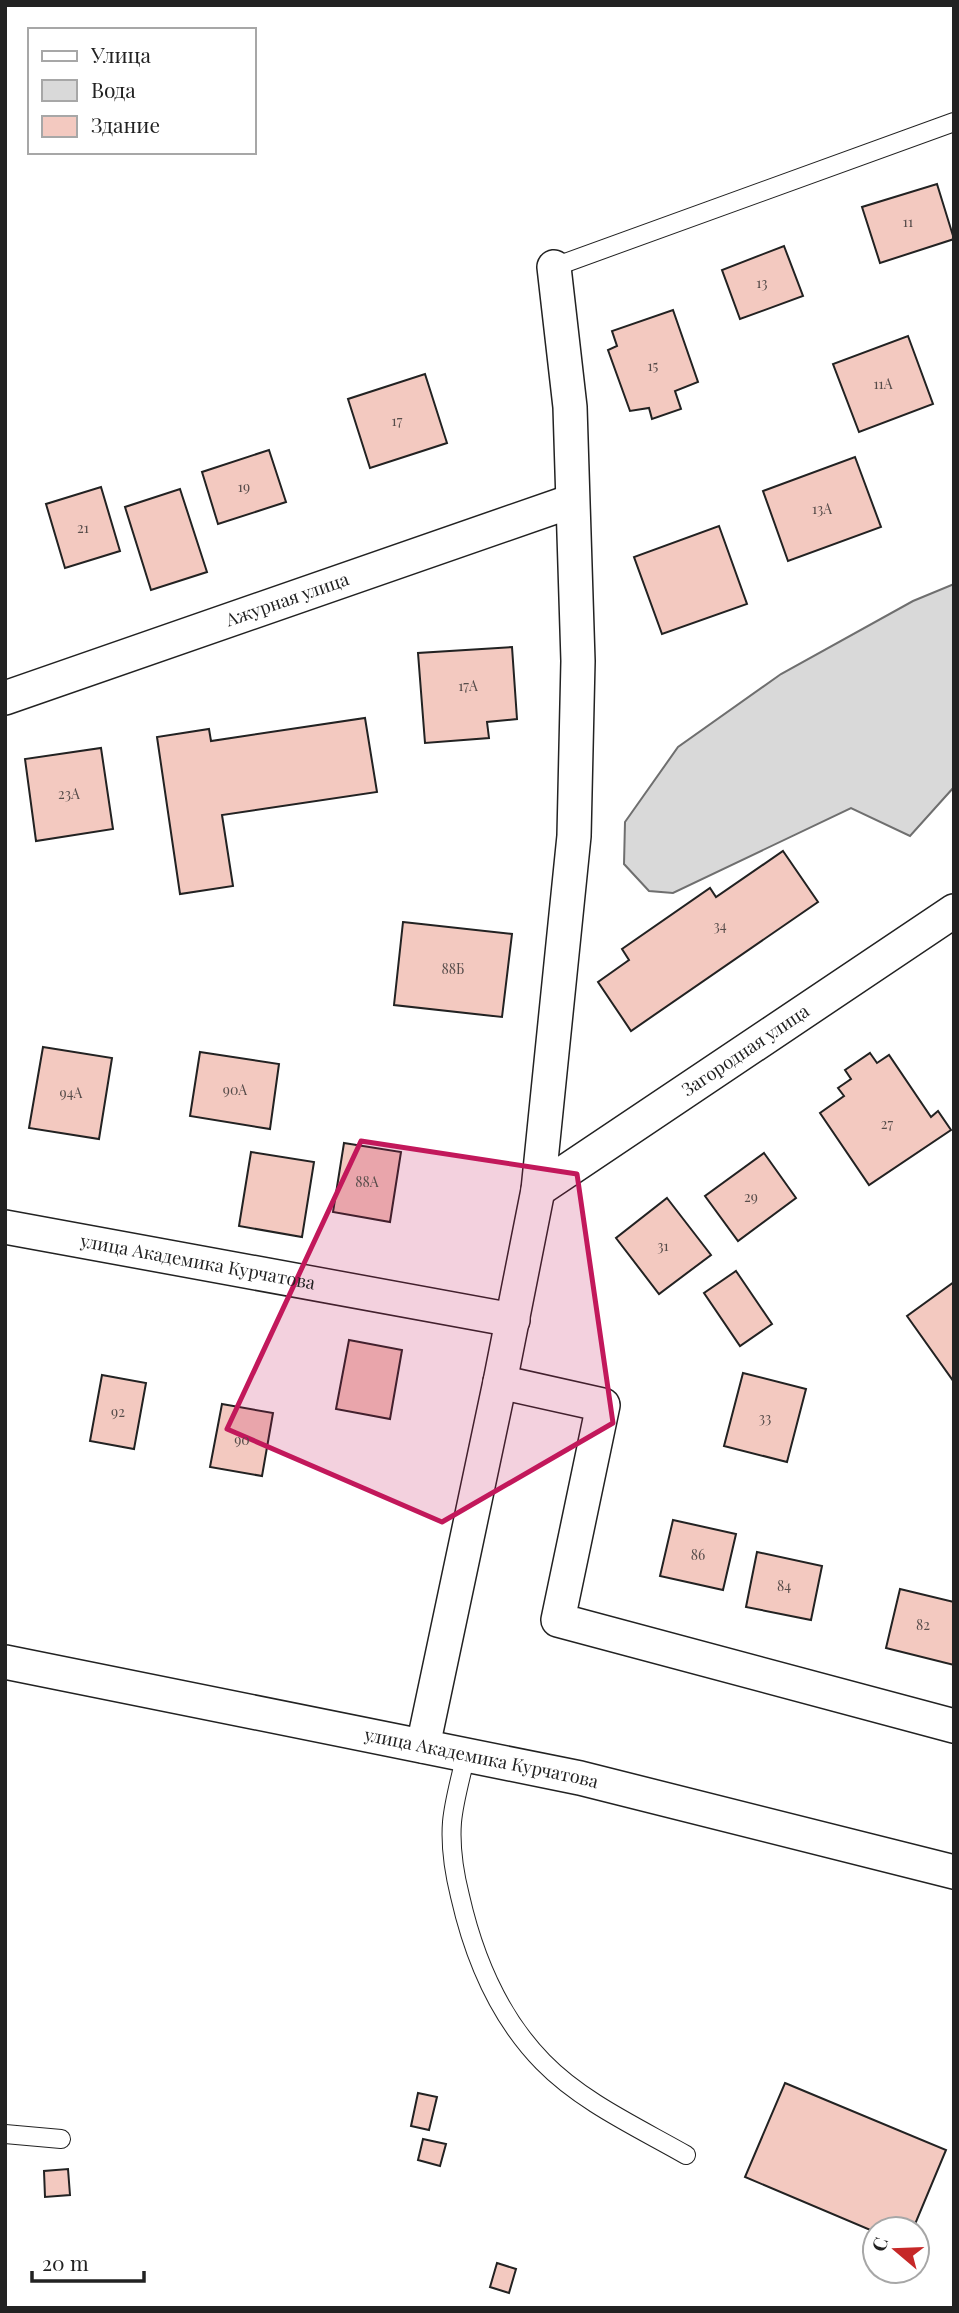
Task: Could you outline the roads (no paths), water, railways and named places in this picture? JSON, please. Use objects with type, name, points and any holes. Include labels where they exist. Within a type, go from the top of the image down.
[{"type":"street","points":[[423,1746],[538,1190],[574,836],[578,661],[570,407],[554,267]]},
{"type":"street","name":"Ажурная улица","points":[[5,698],[572,501]]},
{"type":"street","name":"Загородная улица","points":[[538,1190],[954,911]]},
{"type":"street","name":"улица Академика Курчатова","points":[[5,1227],[513,1320]]},
{"type":"street","points":[[500,1382],[603,1405],[558,1620],[954,1726]]},
{"type":"street","name":"улица Академика Курчатова","points":[[5,1662],[580,1778],[954,1872]]},
{"type":"lane","points":[[554,267],[954,122]]},
{"type":"lane","points":[[466,1754],[452,1822],[452,1859],[477,1959],[502,2009],[543,2062],[592,2101],[686,2155]]},
{"type":"lane","points":[[5,2134],[61,2139]]},
{"type":"water","points":[[954,584],[954,787],[910,836],[851,808],[673,893],[649,891],[624,864],[625,822],[678,747],[781,674],[913,601]]}]
